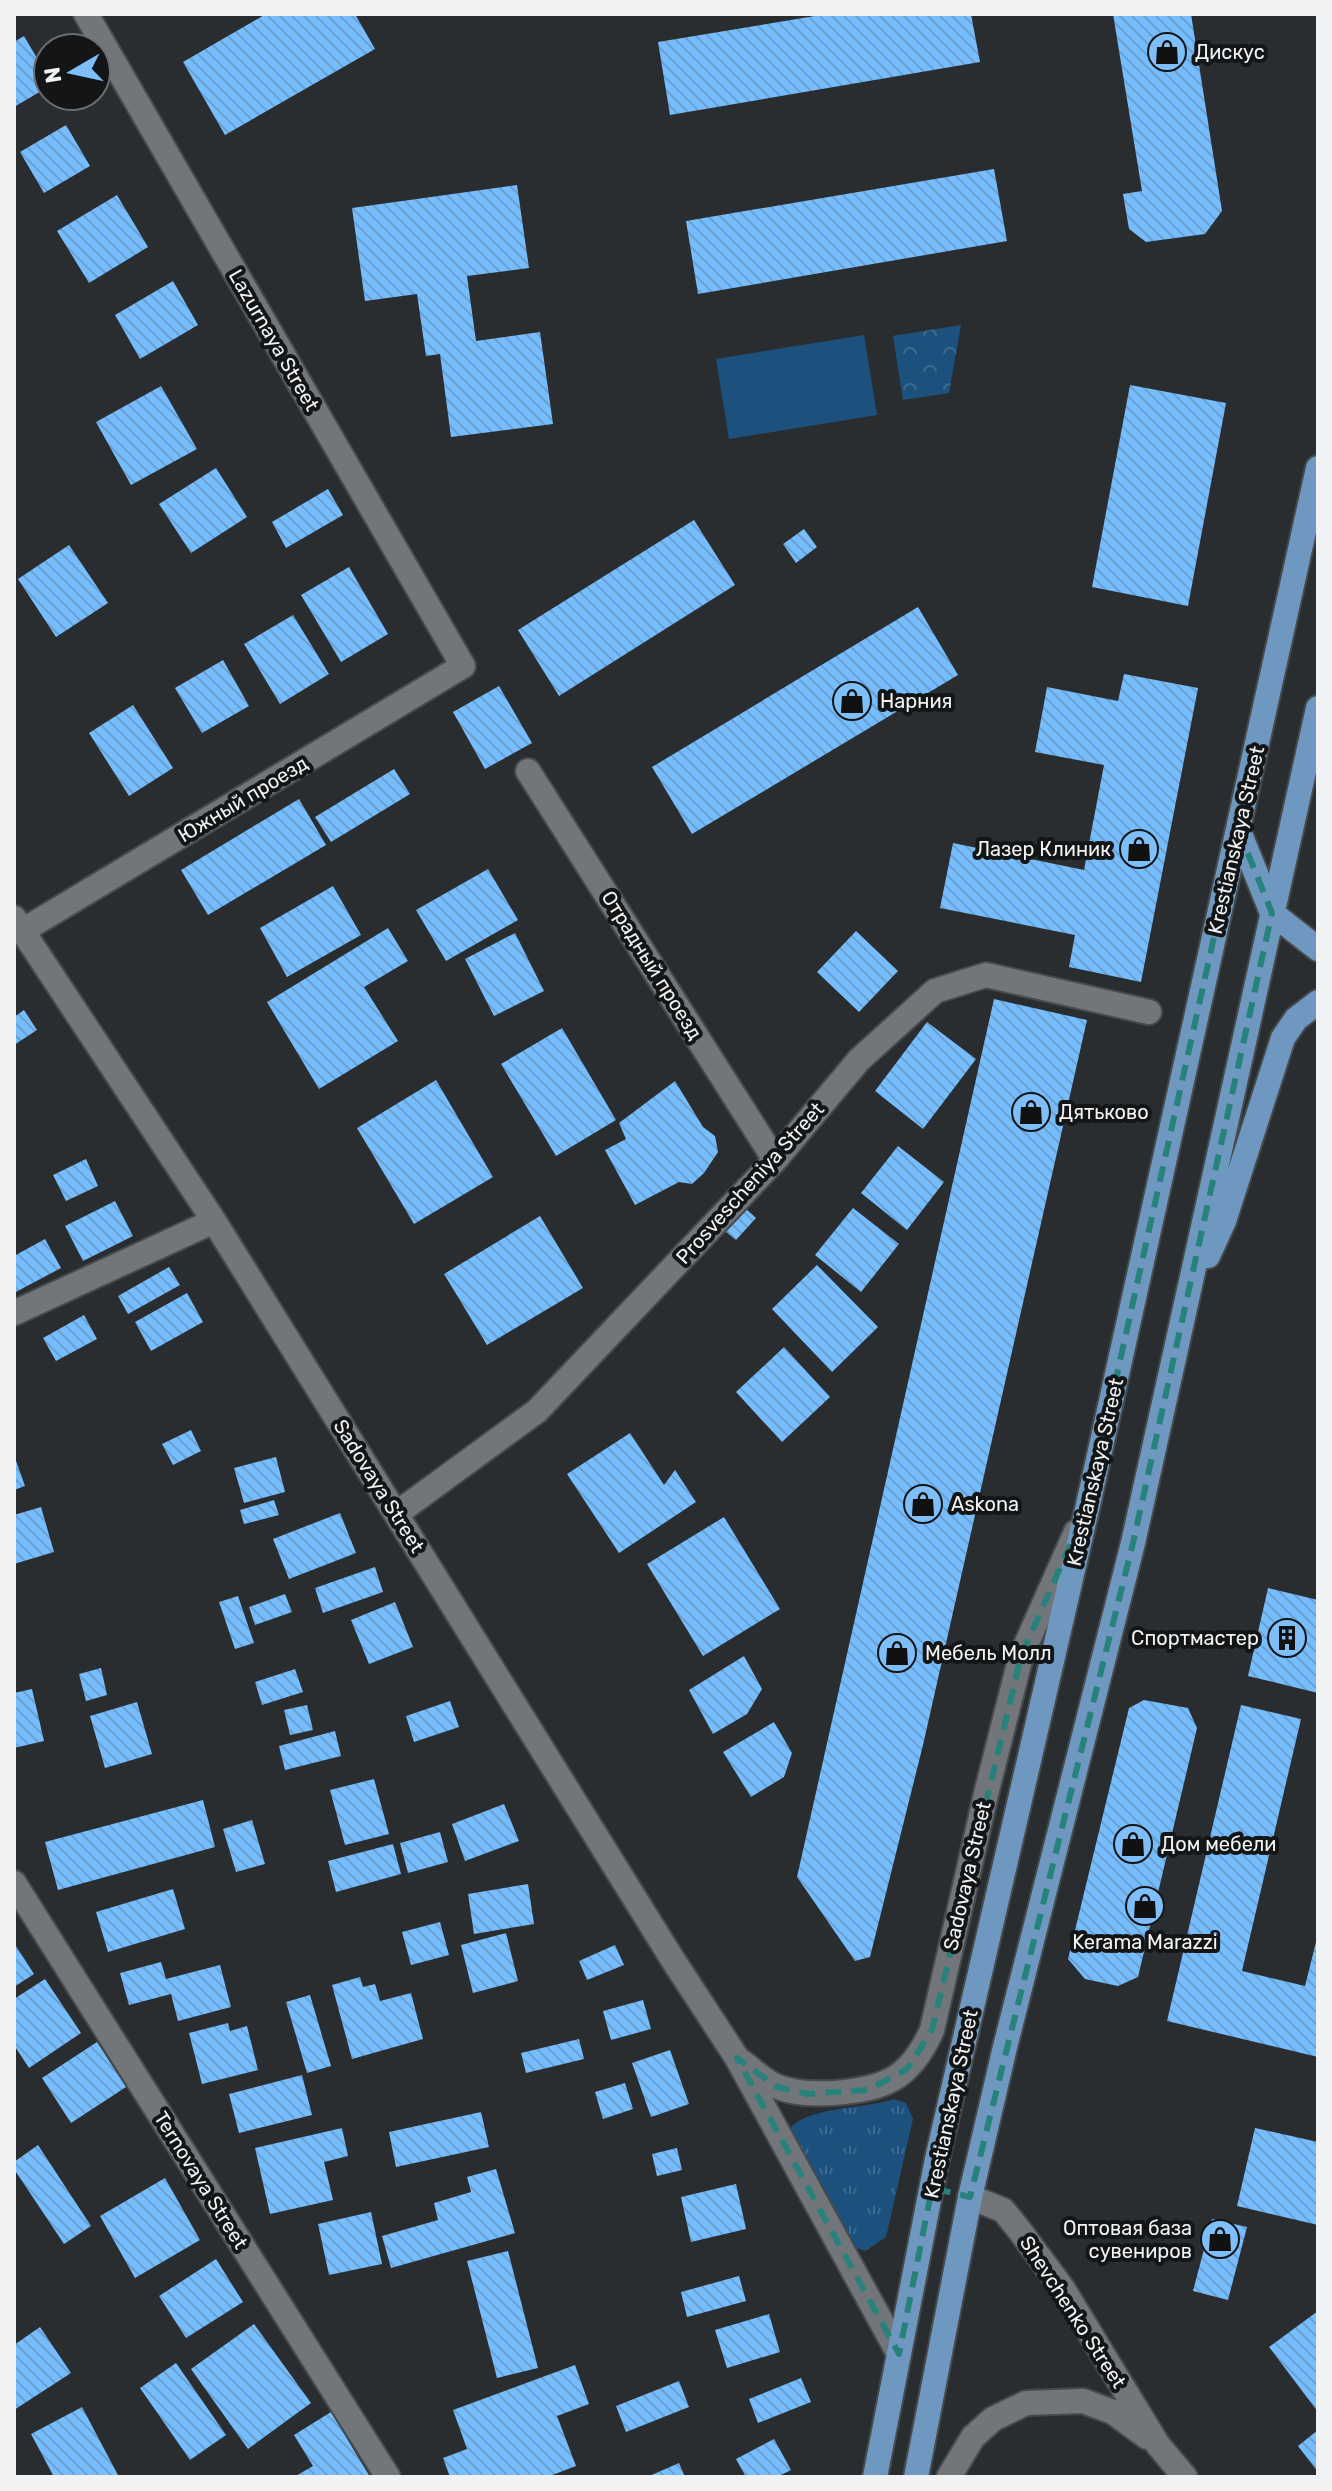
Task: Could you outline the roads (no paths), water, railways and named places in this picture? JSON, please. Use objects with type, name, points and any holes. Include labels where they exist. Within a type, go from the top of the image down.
[{"type":"main road","name":"Krestianskaya Street","points":[[875,2477],[932,2188],[1088,1505],[1318,468]]},
{"type":"main road","name":"Krestianskaya Street","points":[[916,2477],[970,2197],[1133,1543],[1318,708]]},
{"type":"main road","points":[[1238,829],[1272,913],[1318,949]]},
{"type":"main road","points":[[1189,1295],[1224,1221],[1283,1038],[1296,1019],[1318,1002]]},
{"type":"main road","points":[[932,2188],[970,2197]]},
{"type":"street","name":"Lazurnaya Street","points":[[86,14],[463,666]]},
{"type":"street","name":"Южный проезд","points":[[18,924],[463,666]]},
{"type":"street","name":"Отрадный проезд","points":[[528,771],[775,1160]]},
{"type":"street","name":"Sadovaya Street","points":[[18,924],[214,1221],[665,1948],[737,2058],[899,2354]]},
{"type":"street","name":"Prosvescheniya Street","points":[[396,1514],[537,1411],[775,1160],[859,1060],[935,991],[986,975],[1149,1012]]},
{"type":"street","points":[[14,1313],[214,1221]]},
{"type":"street","name":"Sadovaya Street","points":[[737,2058],[777,2087],[808,2094],[868,2090],[890,2081],[922,2054],[932,2030],[1021,1656],[1088,1505]]},
{"type":"street","name":"Ternovaya Street","points":[[14,1883],[388,2477]]},
{"type":"street","name":"Shevchenko Street","points":[[970,2197],[1003,2210],[1020,2231],[1063,2289],[1158,2445],[1185,2477]]},
{"type":"street","name":"Shevchenko Street","points":[[949,2477],[973,2437],[993,2419],[1026,2403],[1083,2401],[1113,2412],[1158,2445]]},
{"type":"place","name":"Дискус","points":[[1167,52]]},
{"type":"place","name":"Нарния","points":[[852,701]]},
{"type":"place","name":"Лазер Клиник","points":[[1139,849]]},
{"type":"place","name":"Дятьково","points":[[1031,1112]]},
{"type":"place","name":"Askona","points":[[923,1504]]},
{"type":"place","name":"Спортмастер","points":[[1287,1638]]},
{"type":"place","name":"Мебель Молл","points":[[897,1653]]},
{"type":"place","name":"Дом мебели","points":[[1133,1844]]},
{"type":"place","name":"Kerama Marazzi","points":[[1145,1906]]},
{"type":"place","name":"Оптовая база сувениров","points":[[1220,2239]]}]
